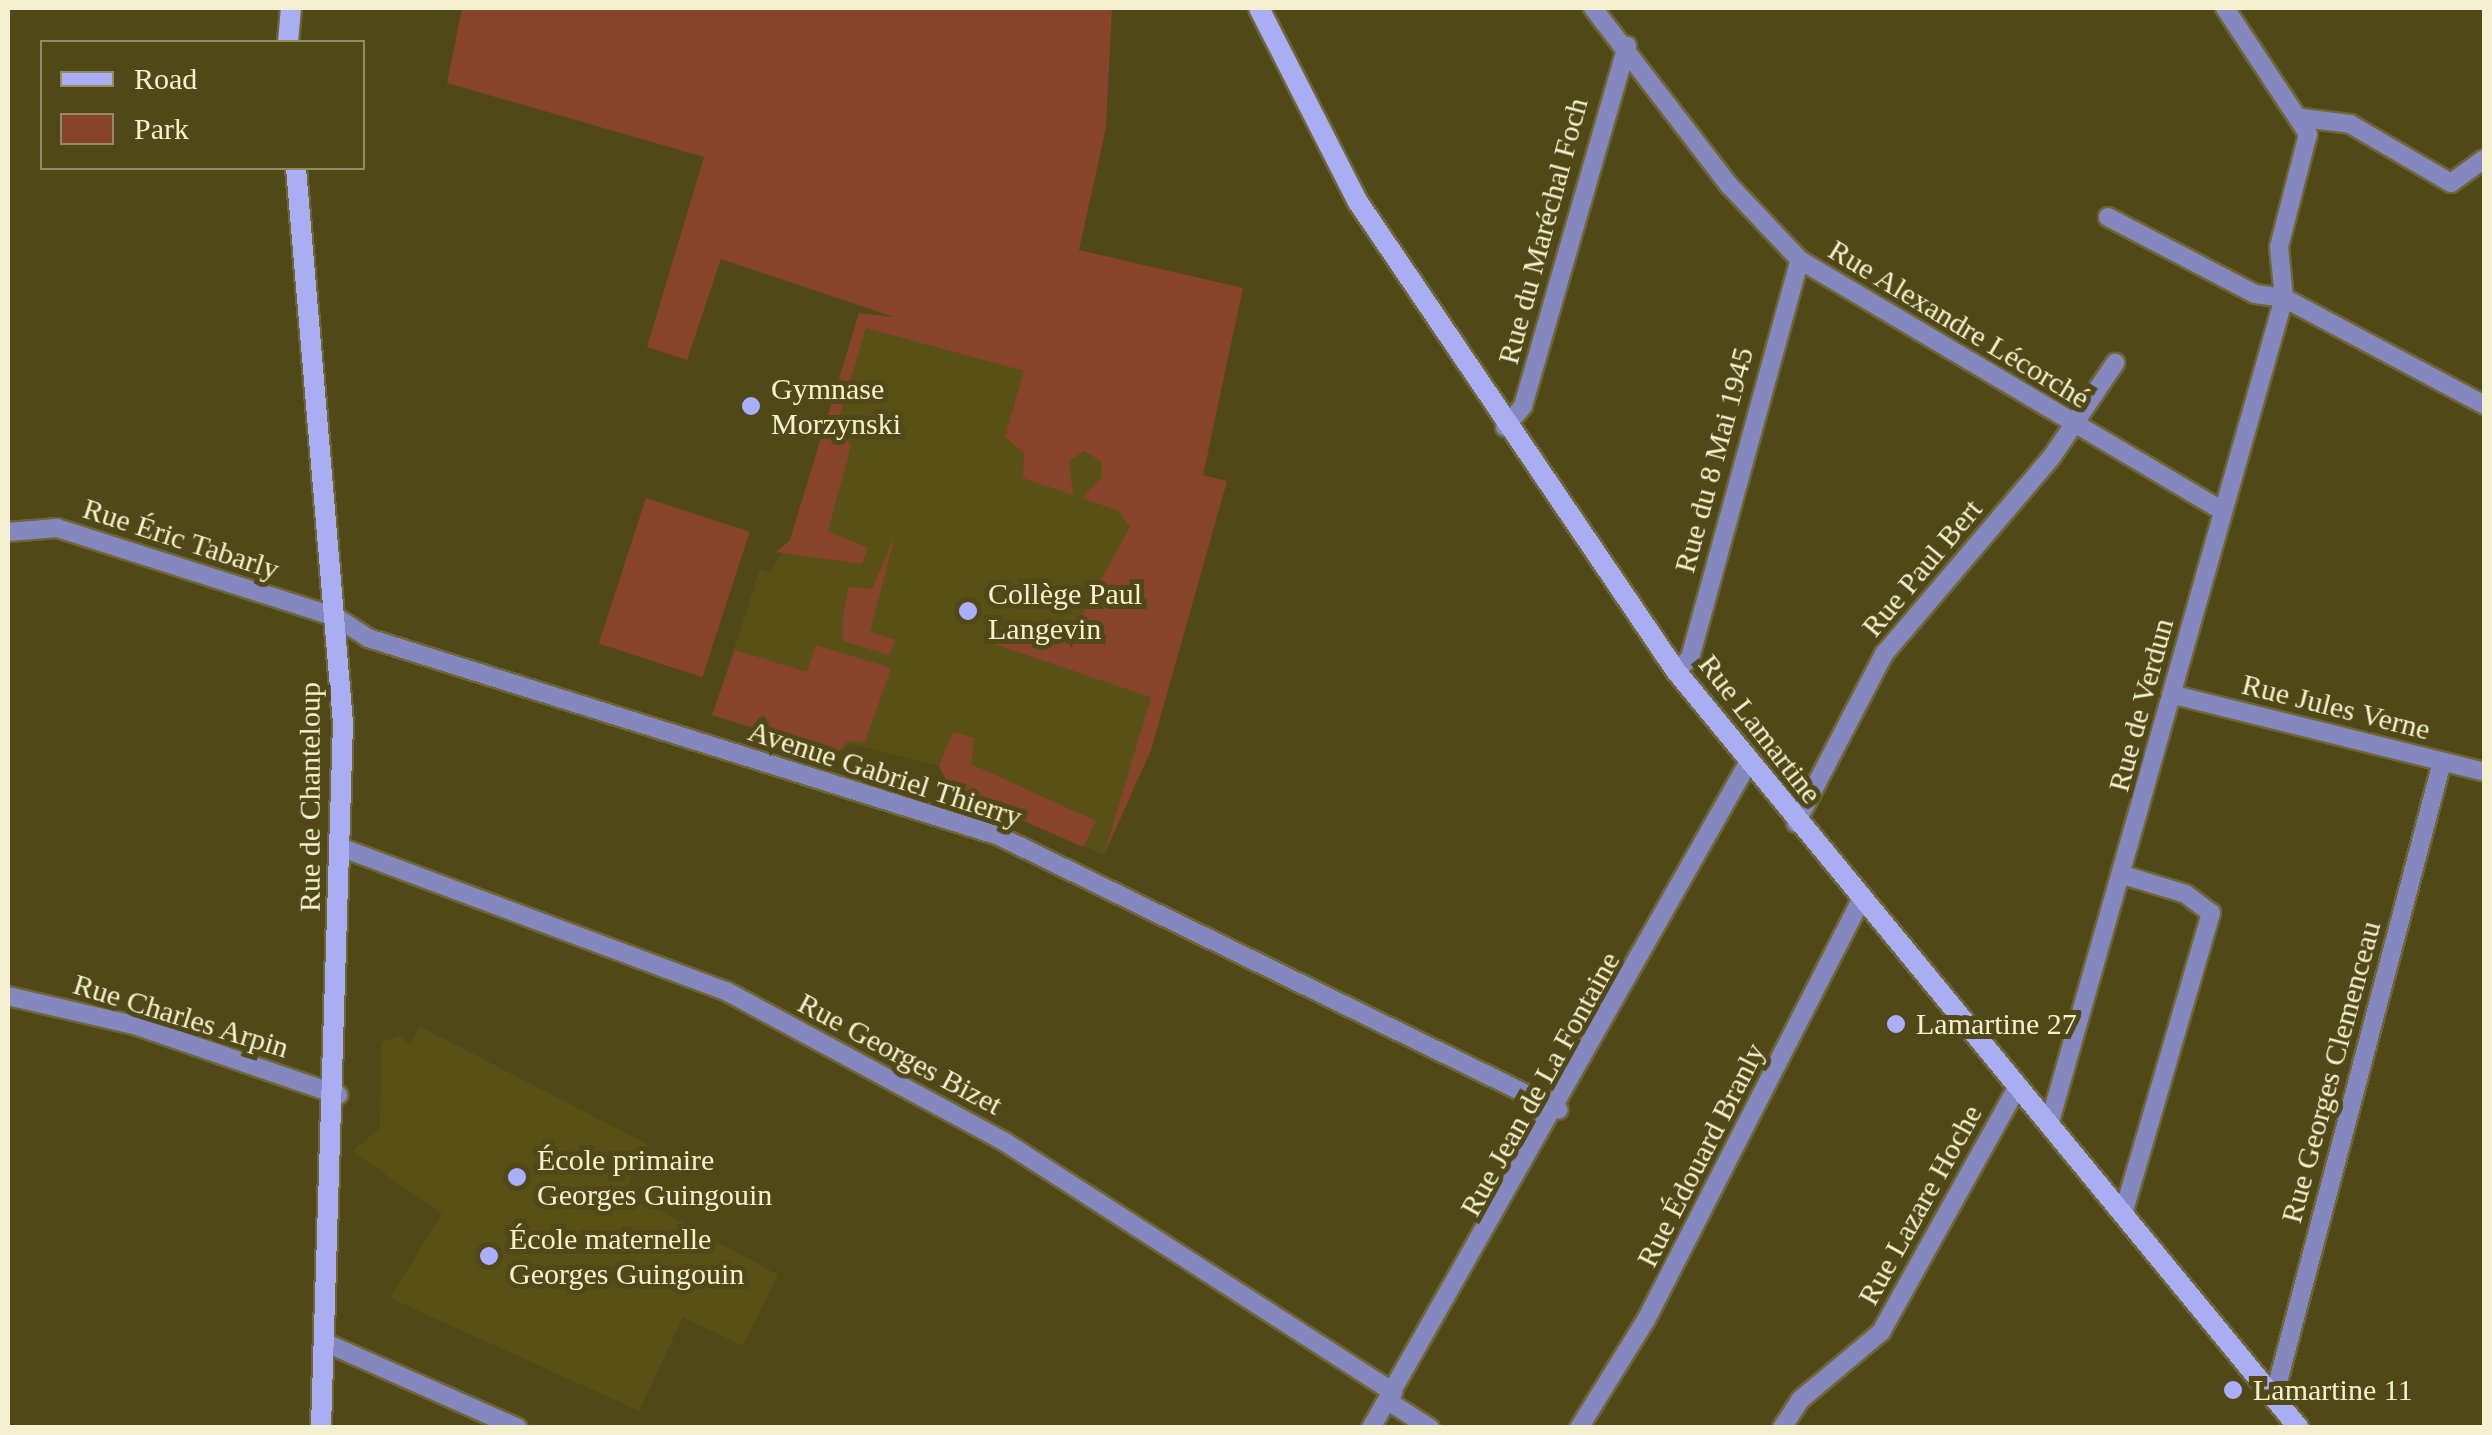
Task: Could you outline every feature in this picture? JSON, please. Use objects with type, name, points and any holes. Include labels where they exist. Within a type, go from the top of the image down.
[{"type":"street","points":[[288,40],[291,8]]},
{"type":"street","name":"Rue Lamartine","points":[[1258,8],[1358,202],[1505,427],[1676,672],[1796,824],[2299,1428]]},
{"type":"street","name":"Rue Alexandre Lécorché","points":[[1592,8],[1627,46],[1729,185],[1800,260],[2218,508]]},
{"type":"street","points":[[2225,8],[2254,62],[2302,118],[2306,154],[2279,247],[2284,298]]},
{"type":"street","name":"Rue du Maréchal Foch","points":[[1505,427],[1524,406],[1627,46]]},
{"type":"street","points":[[2302,118],[2350,124],[2451,183],[2484,160]]},
{"type":"street","name":"Rue de Chanteloup","points":[[296,170],[336,617],[340,847],[338,1095],[320,1428]]},
{"type":"street","points":[[2108,217],[2255,294],[2284,298],[2484,405]]},
{"type":"street","name":"Rue du 8 Mai 1945","points":[[1676,672],[1690,658],[1800,260]]},
{"type":"street","name":"Rue de Verdun","points":[[2049,1125],[2174,696],[2218,508],[2284,298]]},
{"type":"street","name":"Rue Paul Bert","points":[[1796,824],[1884,654],[2076,425],[2115,364]]},
{"type":"street","name":"Rue Éric Tabarly","points":[[8,532],[57,528],[336,617]]},
{"type":"street","name":"Avenue Gabriel Thierry","points":[[336,617],[368,638],[1000,836],[1558,1110]]},
{"type":"street","name":"Rue Jules Verne","points":[[2174,696],[2484,772]]},
{"type":"street","name":"Rue Georges Clemenceau","points":[[2274,1398],[2442,762]]},
{"type":"street","name":"Rue Jean de La Fontaine","points":[[1371,1428],[1558,1110],[1748,764]]},
{"type":"street","name":"Rue Georges Bizet","points":[[340,847],[726,992],[1005,1142],[1390,1396],[1430,1428]]},
{"type":"street","points":[[2123,875],[2186,894],[2211,913],[2123,1214]]},
{"type":"street","name":"Rue Édouard Branly","points":[[1580,1428],[1646,1320],[1860,901]]},
{"type":"street","name":"Rue Charles Arpin","points":[[8,996],[134,1025],[338,1095]]},
{"type":"street","name":"Rue Lazare Hoche","points":[[1782,1428],[1800,1400],[1881,1332],[2017,1088]]},
{"type":"street","points":[[324,1342],[518,1428]]},
{"type":"shaded area","name":"Collège Paul Langevin","points":[[859,313],[901,319],[1211,440],[1203,475],[1227,481],[1151,750],[1104,855],[951,789],[939,766],[851,744],[836,754],[712,715],[760,569],[770,572],[790,540]]},
{"type":"shaded area","name":"École primaire Georges Guingouin","points":[[419,1026],[647,1144],[625,1191],[778,1275],[743,1346],[683,1317],[639,1411],[390,1298],[442,1214],[352,1151],[380,1128],[381,1042],[399,1036],[411,1045]]},
{"type":"green space","points":[[462,8],[1112,8],[1106,128],[1079,250],[1243,288],[1203,475],[1227,481],[1151,750],[1104,855],[1151,697],[985,641],[988,630],[1080,618],[1130,527],[1119,511],[1082,498],[1102,477],[1101,461],[1084,451],[1069,461],[1073,495],[1023,478],[1024,453],[1005,437],[1024,371],[866,328],[838,421],[851,445],[828,531],[868,548],[862,564],[776,552],[790,540],[859,313],[894,317],[721,259],[687,360],[647,347],[704,157],[447,83]]},
{"type":"green space","points":[[646,498],[750,532],[702,677],[599,644]]},
{"type":"green space","points":[[895,535],[870,632],[895,640],[890,655],[843,641],[843,619],[848,587],[872,589]]},
{"type":"green space","points":[[816,645],[891,668],[865,742],[848,741],[836,754],[712,715],[735,650],[807,672]]},
{"type":"green space","points":[[953,732],[974,738],[971,764],[1096,821],[1083,847],[951,789],[939,766]]},
{"type":"place","name":"Gymnase Morzynski","points":[[751,406]]},
{"type":"place","name":"Collège Paul Langevin","points":[[968,611]]},
{"type":"place","name":"Lamartine 27","points":[[1896,1024]]},
{"type":"place","name":"École primaire Georges Guingouin","points":[[517,1177]]},
{"type":"place","name":"École maternelle Georges Guingouin","points":[[489,1256]]},
{"type":"place","name":"Lamartine 11","points":[[2233,1390]]}]
